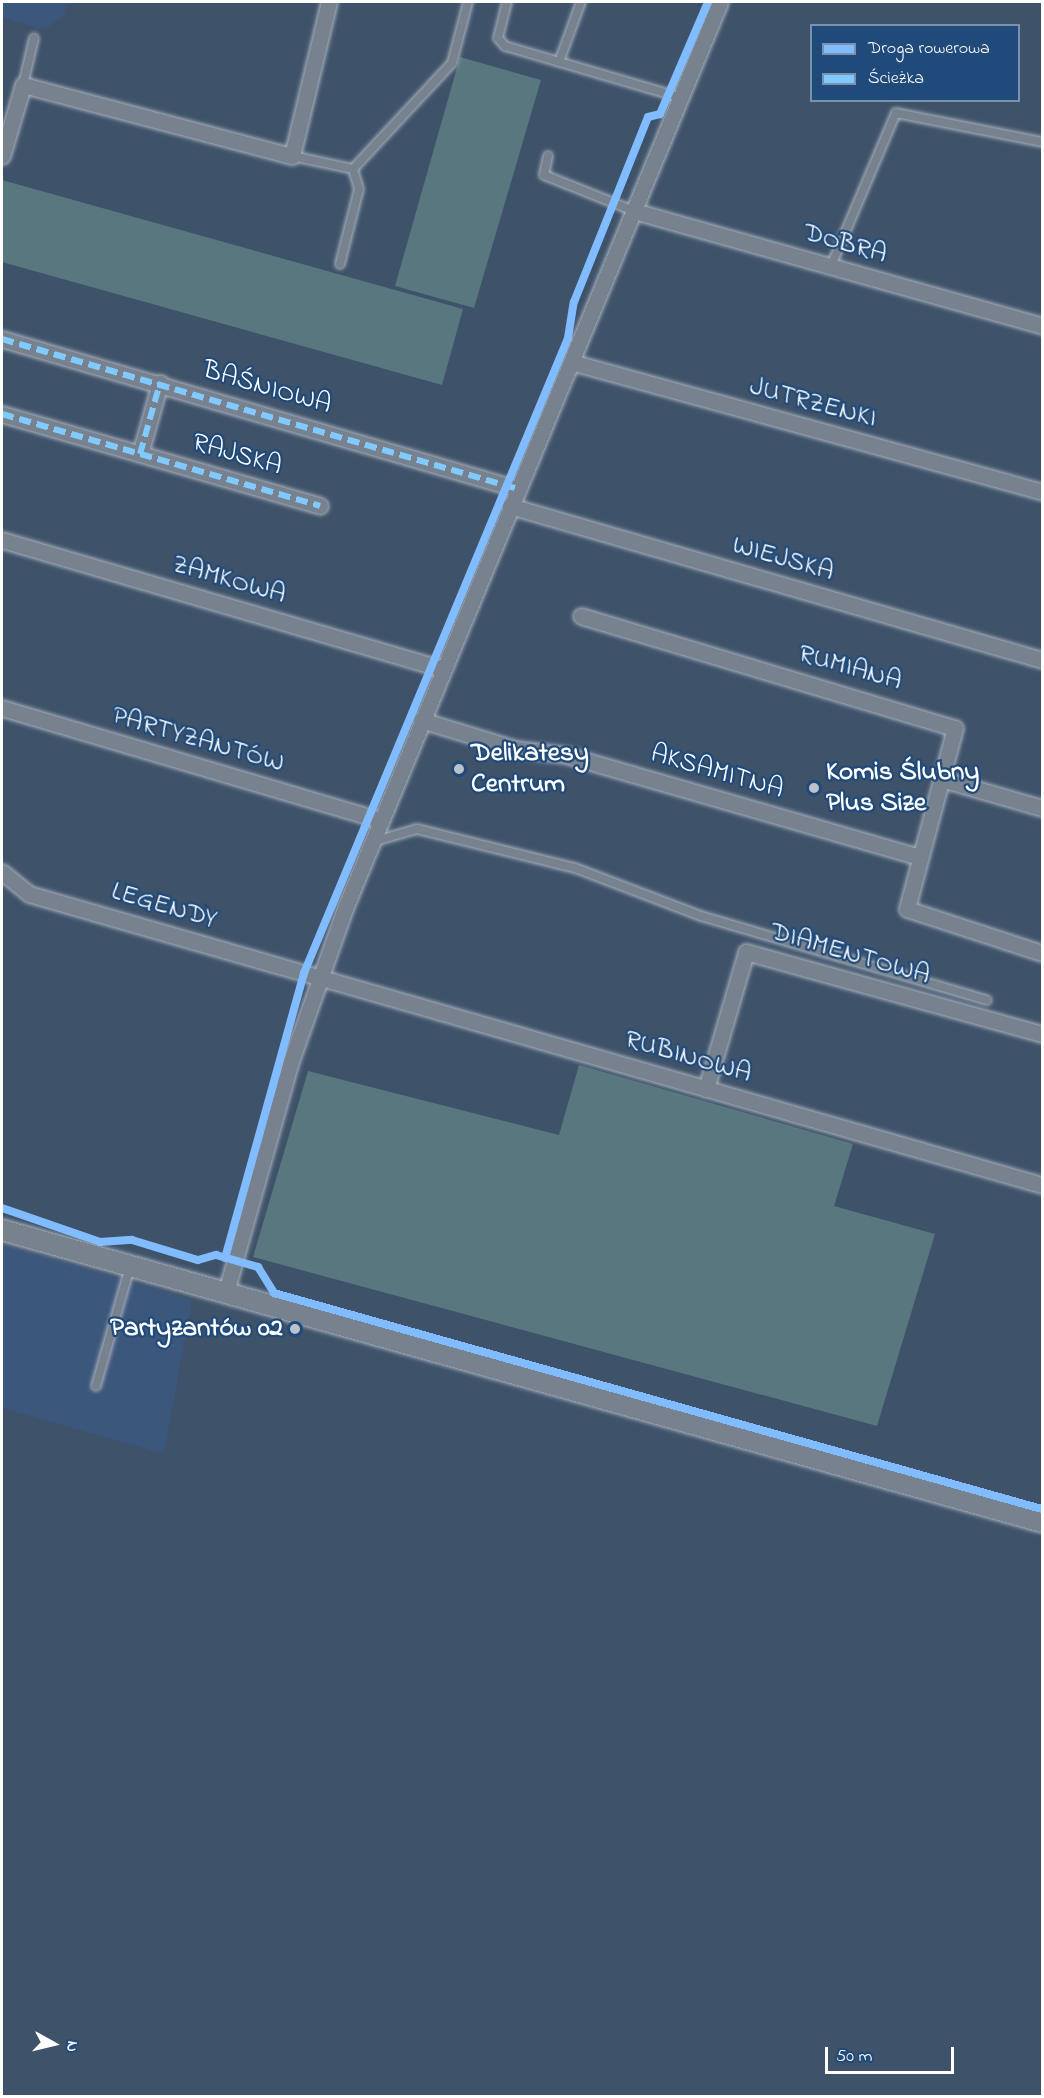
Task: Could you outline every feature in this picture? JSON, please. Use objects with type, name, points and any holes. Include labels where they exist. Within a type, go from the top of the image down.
[{"type":"street","points":[[2,156],[23,85],[292,156],[329,2]]},
{"type":"street","points":[[226,1292],[320,977],[421,720],[682,98],[720,2]]},
{"type":"street","name":"DOBRA","points":[[634,211],[1042,326]]},
{"type":"street","name":"BAŚNIOWA","points":[[2,339],[518,489]]},
{"type":"street","name":"JUTRZENKI","points":[[571,362],[1042,492]]},
{"type":"street","points":[[140,454],[159,383]]},
{"type":"street","name":"RAJSKA","points":[[2,414],[320,506]]},
{"type":"street","name":"WIEJSKA","points":[[510,506],[1042,660]]},
{"type":"street","name":"ZAMKOWA","points":[[2,540],[443,669]]},
{"type":"street","name":"RUMIANA","points":[[581,616],[942,721],[955,728],[945,780]]},
{"type":"street","name":"PARTYZANTÓW","points":[[2,708],[381,820]]},
{"type":"street","name":"AKSAMITNA","points":[[421,720],[516,749],[566,755],[919,857]]},
{"type":"street","points":[[1042,808],[945,780],[919,857],[907,909],[1042,953]]},
{"type":"street","name":"LEGENDY","points":[[2,872],[28,894],[320,977]]},
{"type":"street","name":"DIAMENTOWA","points":[[706,1089],[746,952],[1042,1035]]},
{"type":"street","name":"RUBINOWA","points":[[320,977],[1042,1185]]},
{"type":"street","points":[[2,1230],[1042,1522]]},
{"type":"lane","points":[[353,169],[452,63],[468,2]]},
{"type":"lane","points":[[507,2],[498,38],[505,46],[682,98]]},
{"type":"lane","points":[[559,62],[581,2]]},
{"type":"lane","points":[[23,85],[34,38]]},
{"type":"lane","points":[[831,266],[896,113],[1042,142]]},
{"type":"lane","points":[[292,156],[353,169]]},
{"type":"lane","points":[[548,156],[544,175],[634,211]]},
{"type":"lane","points":[[340,264],[359,189],[353,169]]},
{"type":"lane","points":[[372,842],[417,829],[575,868],[701,916],[987,1000]]},
{"type":"lane","points":[[96,1386],[131,1266]]},
{"type":"shaded area","points":[[2,2],[67,2],[64,16],[44,30],[2,17]]},
{"type":"shaded area","points":[[2,1244],[192,1300],[164,1454],[2,1408]]},
{"type":"green space","points":[[460,57],[541,80],[474,308],[395,286]]},
{"type":"green space","points":[[2,180],[463,309],[442,385],[2,262]]},
{"type":"green space","points":[[579,1065],[853,1144],[834,1206],[935,1234],[877,1426],[253,1257],[308,1071],[559,1135]]},
{"type":"marked path","points":[[2,339],[518,489]]},
{"type":"marked path","points":[[140,454],[160,383]]},
{"type":"marked path","points":[[2,414],[320,506]]},
{"type":"cycle path","points":[[225,1258],[304,973],[568,338],[574,302],[648,117],[660,114],[708,2]]},
{"type":"cycle path","points":[[2,1208],[100,1242],[132,1240],[198,1260],[216,1255],[258,1267],[274,1293],[1042,1509]]},
{"type":"place","name":"Delikatesy Centrum","points":[[459,769]]},
{"type":"place","name":"Komis Ślubny Plus Size","points":[[814,788]]},
{"type":"place","name":"Partyzantów 02","points":[[295,1329]]}]
